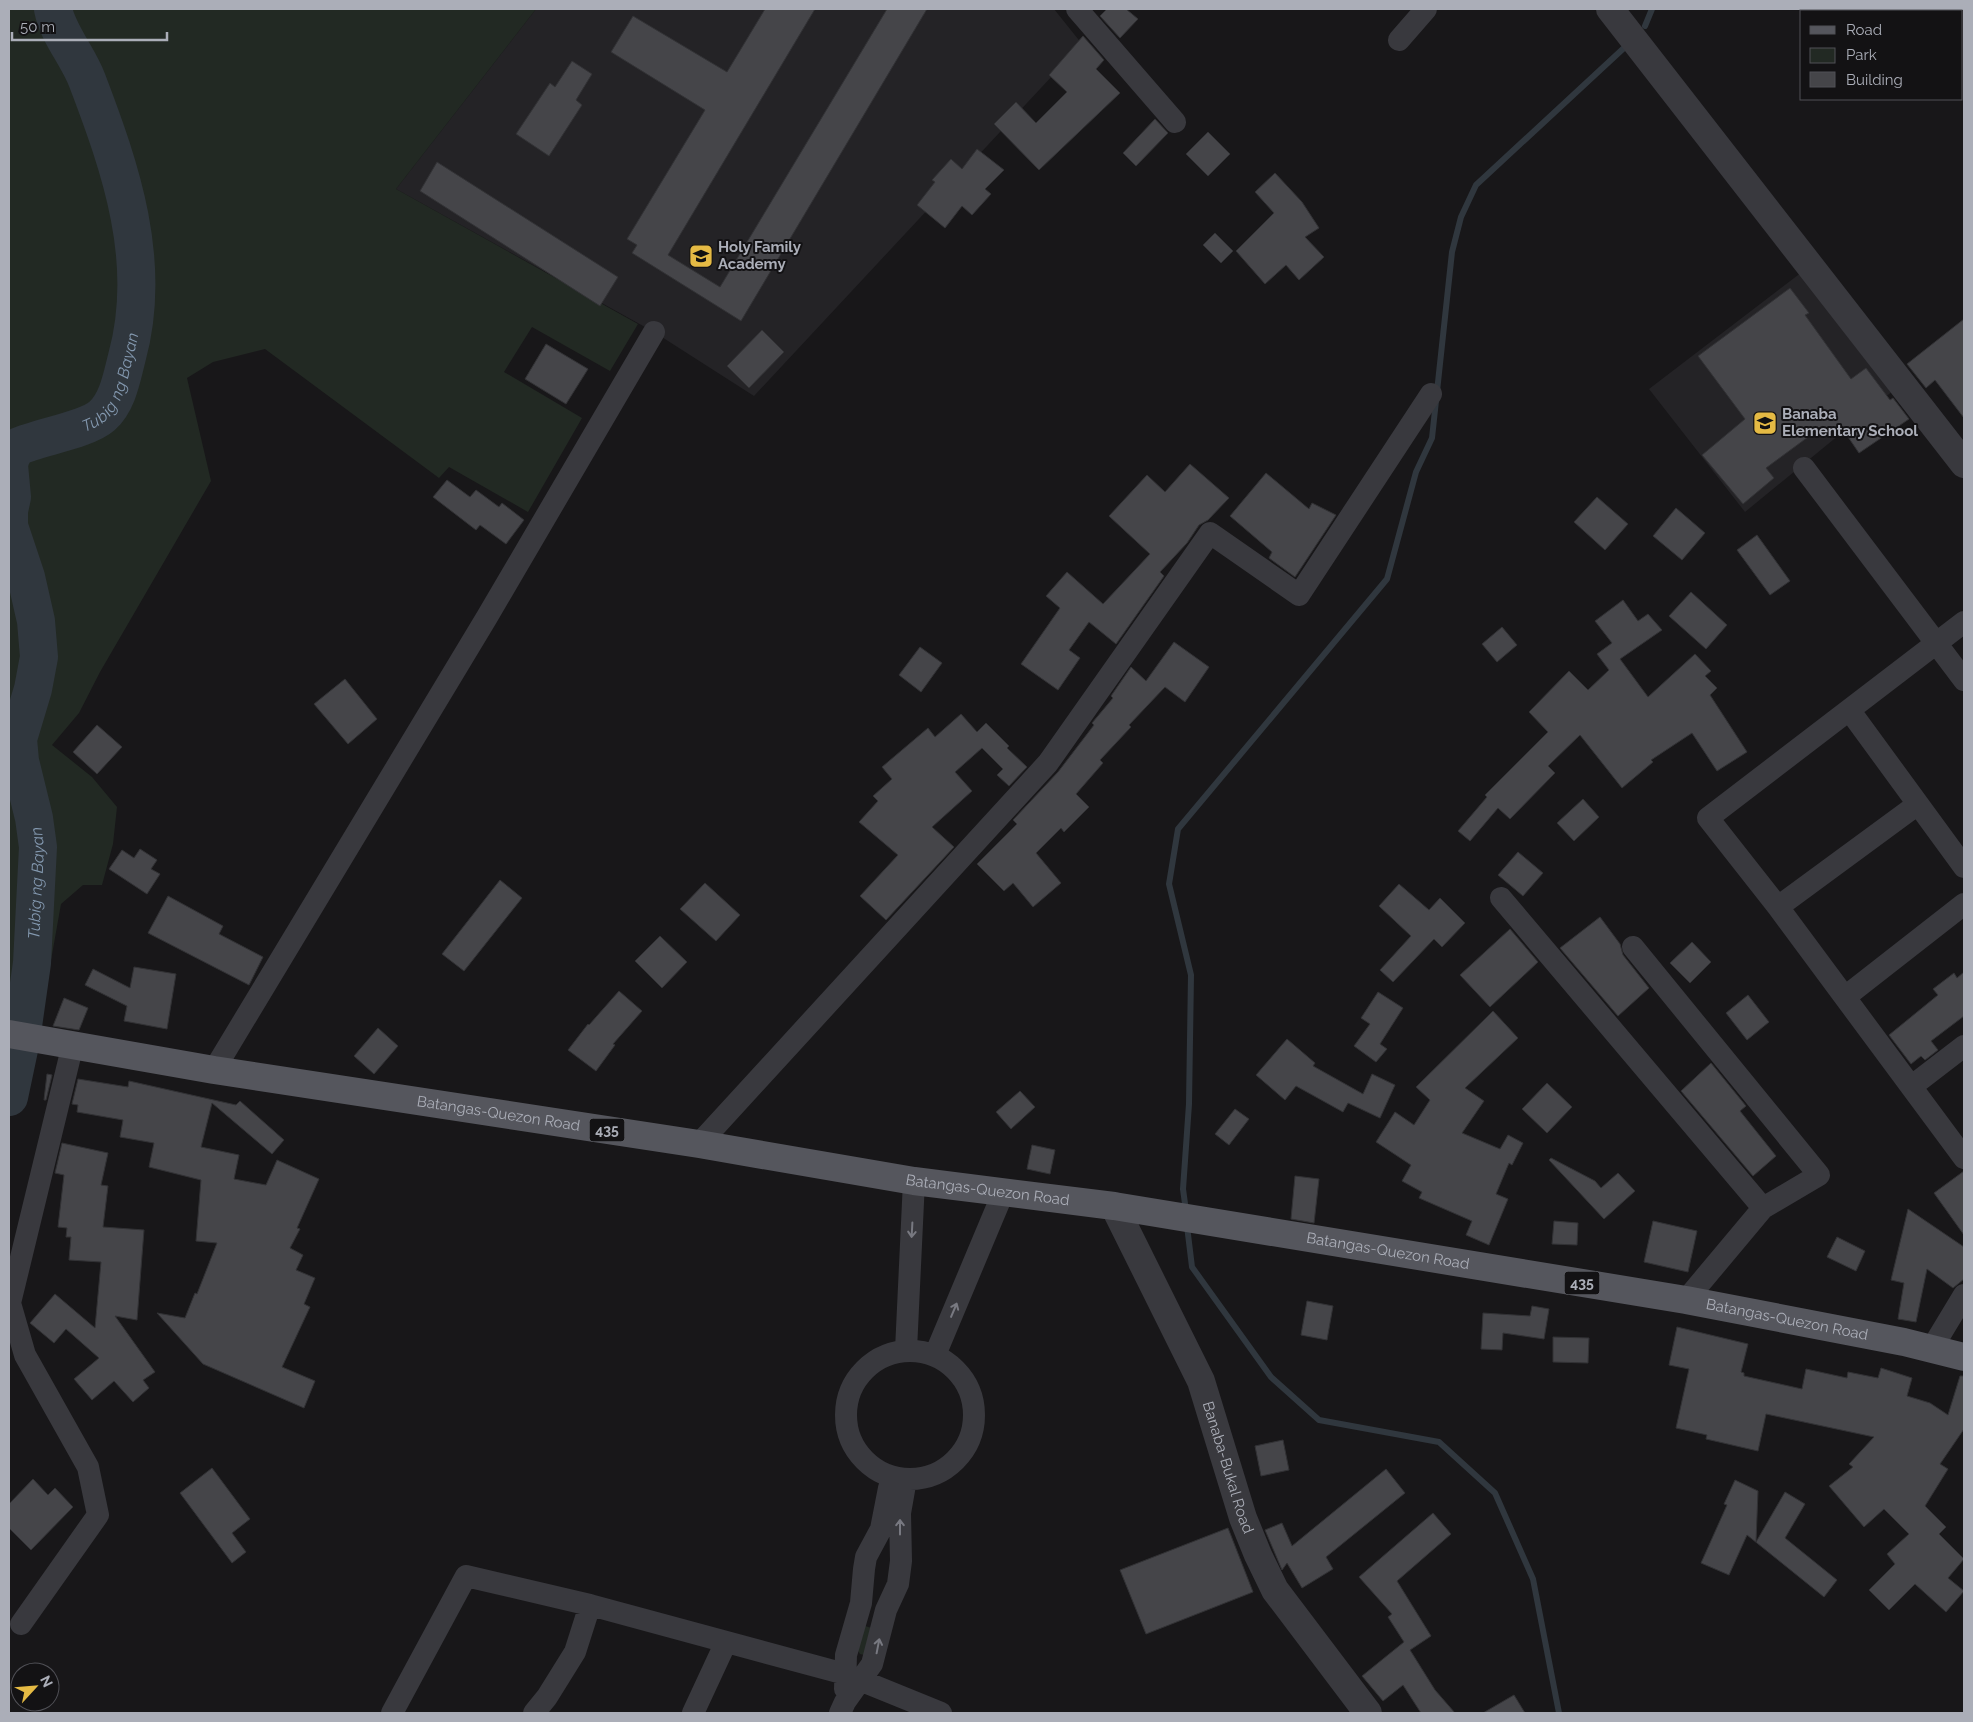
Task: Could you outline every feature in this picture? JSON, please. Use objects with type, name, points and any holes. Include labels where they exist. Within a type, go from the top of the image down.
[{"type":"main road","name":"Batangas-Quezon Road","points":[[9,1034],[214,1070],[699,1144],[914,1181],[1114,1206],[1686,1300],[1932,1348],[1964,1357]]},
{"type":"street","points":[[1077,9],[1175,122]]},
{"type":"street","points":[[1399,40],[1426,9]]},
{"type":"street","points":[[1610,9],[1964,464]]},
{"type":"street","points":[[214,1070],[488,617],[654,332]]},
{"type":"street","points":[[699,1144],[1048,763],[1210,533],[1299,595],[1431,394]]},
{"type":"street","points":[[1804,468],[1964,680]]},
{"type":"street","points":[[1964,622],[1708,818],[1778,907],[1964,1158]]},
{"type":"street","points":[[1850,711],[1964,867]]},
{"type":"street","points":[[1778,907],[1918,804]]},
{"type":"street","points":[[1501,898],[1763,1208]]},
{"type":"street","points":[[1845,997],[1964,904]]},
{"type":"street","points":[[1633,947],[1819,1175],[1763,1208],[1686,1300]]},
{"type":"street","points":[[21,1624],[98,1515],[88,1467],[25,1355],[10,1304],[62,1042]]},
{"type":"street","points":[[1912,1086],[1964,1046]]},
{"type":"street","points":[[906,1350],[914,1181]]},
{"type":"street","points":[[935,1355],[1003,1193]]},
{"type":"street","name":"Banaba-Bukal Road","points":[[1114,1206],[1201,1381],[1243,1518],[1275,1590],[1368,1713]]},
{"type":"street","points":[[1932,1348],[1964,1295]]},
{"type":"street","points":[[906,1350],[921,1350],[935,1355],[951,1364],[963,1378],[972,1395],[975,1414],[973,1432],[965,1449],[953,1463],[938,1474],[920,1479],[898,1478],[864,1460],[852,1443],[846,1422],[846,1401],[854,1382],[868,1365],[886,1354],[906,1350]]},
{"type":"street","points":[[843,1708],[854,1677],[848,1647],[861,1603],[865,1563],[881,1529],[898,1478]]},
{"type":"street","points":[[854,1677],[870,1669],[876,1654],[886,1610],[900,1576],[898,1478]]},
{"type":"street","points":[[392,1713],[466,1576],[590,1605],[854,1677],[941,1713]]},
{"type":"street","points":[[861,1603],[886,1610]]},
{"type":"street","points":[[534,1713],[547,1697],[575,1652],[590,1605]]},
{"type":"street","points":[[693,1713],[726,1642]]},
{"type":"shaded area","name":"Holy Family Academy","points":[[536,9],[1054,9],[1082,44],[754,396],[654,332],[396,189]]},
{"type":"shaded area","name":"Banaba Elementary School","points":[[1802,272],[1894,390],[1745,512],[1649,389]]},
{"type":"green space","points":[[9,9],[536,9],[396,189],[638,324],[610,371],[532,327],[504,372],[582,418],[528,512],[449,467],[439,478],[265,349],[213,362],[187,378],[211,481],[100,672],[79,713],[52,745],[92,777],[117,807],[113,844],[102,885],[83,885],[61,904],[45,994],[9,990]]},
{"type":"green space","points":[[865,1626],[872,1628],[864,1655],[860,1654],[857,1649]]},
{"type":"building","points":[[765,9],[815,9],[668,255],[720,287],[887,9],[927,9],[741,321],[632,253],[637,245],[627,239],[705,110],[611,52],[633,16],[727,72]]},
{"type":"building","points":[[1107,9],[1126,9],[1138,19],[1120,38],[1100,16]]},
{"type":"building","points":[[1083,36],[1104,60],[1096,69],[1120,93],[1039,170],[994,124],[1016,102],[1036,123],[1067,92],[1049,75]]},
{"type":"building","points":[[572,61],[592,74],[576,100],[582,105],[549,156],[516,134],[550,83],[555,87]]},
{"type":"building","points":[[1155,119],[1168,133],[1136,166],[1123,153]]},
{"type":"building","points":[[1208,132],[1230,154],[1208,176],[1186,154]]},
{"type":"building","points":[[977,149],[1004,170],[985,189],[991,194],[972,215],[962,206],[945,228],[917,205],[935,182],[932,180],[951,159],[962,169]]},
{"type":"building","points":[[437,162],[618,277],[600,306],[420,191]]},
{"type":"building","points":[[1275,173],[1302,202],[1319,228],[1305,237],[1324,257],[1299,280],[1286,265],[1265,284],[1236,251],[1274,213],[1255,192]]},
{"type":"building","points":[[1215,233],[1233,251],[1221,263],[1203,245]]},
{"type":"building","name":"Banaba Elementary School","points":[[1790,288],[1809,313],[1805,315],[1851,379],[1866,368],[1890,400],[1893,398],[1909,419],[1859,453],[1842,428],[1830,436],[1823,426],[1766,468],[1774,478],[1743,504],[1702,455],[1745,419],[1698,356]]},
{"type":"building","points":[[1964,319],[1964,418],[1935,380],[1926,388],[1907,364]]},
{"type":"building","points":[[762,330],[784,352],[749,388],[727,366]]},
{"type":"building","points":[[546,344],[588,369],[566,404],[525,379]]},
{"type":"building","points":[[1190,464],[1229,498],[1208,520],[1199,525],[1187,543],[1160,572],[1164,576],[1116,644],[1089,622],[1069,650],[1080,658],[1058,690],[1021,664],[1060,608],[1046,596],[1067,572],[1103,604],[1150,554],[1109,516],[1147,475],[1165,492]]},
{"type":"building","points":[[1266,473],[1309,509],[1312,503],[1336,515],[1295,577],[1269,558],[1272,552],[1230,516]]},
{"type":"building","points":[[447,480],[470,497],[476,490],[499,507],[502,503],[524,520],[506,544],[480,525],[476,530],[433,497]]},
{"type":"building","points":[[1597,497],[1628,524],[1605,550],[1574,522]]},
{"type":"building","points":[[1676,508],[1705,533],[1682,560],[1653,536]]},
{"type":"building","points":[[1757,535],[1790,581],[1770,595],[1737,550]]},
{"type":"building","points":[[1691,592],[1727,625],[1706,649],[1669,616]]},
{"type":"building","points":[[1623,600],[1638,621],[1648,614],[1662,630],[1620,659],[1648,697],[1695,654],[1711,671],[1705,676],[1717,688],[1710,695],[1747,752],[1717,771],[1692,733],[1651,760],[1653,762],[1622,788],[1580,735],[1548,766],[1555,773],[1510,819],[1498,808],[1470,841],[1458,831],[1487,797],[1485,795],[1548,732],[1529,712],[1569,671],[1588,690],[1609,670],[1597,654],[1612,643],[1595,621]]},
{"type":"building","points":[[1502,627],[1517,645],[1497,662],[1482,644]]},
{"type":"building","points":[[1174,642],[1209,667],[1185,702],[1165,687],[1129,725],[1131,727],[1100,760],[1103,763],[1076,794],[1089,807],[1064,832],[1061,828],[1036,853],[1061,883],[1033,907],[1013,883],[1004,891],[977,864],[1017,824],[1013,820],[1058,772],[1094,725],[1092,723],[1113,698],[1111,696],[1131,667],[1146,681]]},
{"type":"building","points":[[920,647],[942,663],[921,692],[899,675]]},
{"type":"building","points":[[345,679],[377,719],[348,744],[314,704]]},
{"type":"building","points":[[961,714],[977,732],[986,723],[1009,746],[1007,748],[1027,767],[1009,786],[997,775],[1003,769],[982,748],[955,772],[972,791],[932,827],[954,847],[886,920],[860,896],[898,855],[859,822],[878,801],[873,796],[892,779],[882,767],[928,728],[935,737]]},
{"type":"building","points":[[97,725],[122,747],[97,774],[73,752]]},
{"type":"building","points":[[1583,799],[1599,817],[1574,841],[1557,823]]},
{"type":"building","points":[[140,849],[157,860],[151,869],[160,874],[147,894],[109,869],[122,850],[134,858]]},
{"type":"building","points":[[1518,852],[1543,873],[1523,896],[1498,875]]},
{"type":"building","points":[[500,880],[522,898],[464,971],[442,954]]},
{"type":"building","points":[[705,883],[740,915],[716,941],[680,909]]},
{"type":"building","points":[[1399,884],[1429,910],[1440,898],[1465,923],[1442,947],[1434,939],[1393,982],[1380,970],[1411,936],[1379,906]]},
{"type":"building","points":[[168,896],[223,926],[219,934],[263,957],[249,985],[148,933]]},
{"type":"building","points":[[1600,917],[1620,944],[1623,955],[1649,988],[1618,1016],[1560,948]]},
{"type":"building","points":[[1510,929],[1538,962],[1490,1007],[1460,975]]},
{"type":"building","points":[[660,936],[687,962],[662,988],[635,961]]},
{"type":"building","points":[[1692,942],[1711,962],[1690,983],[1670,963]]},
{"type":"building","points":[[134,967],[176,974],[167,1029],[124,1021],[127,1006],[85,985],[93,969],[130,988]]},
{"type":"building","points":[[1964,972],[1964,1016],[1931,1041],[1938,1050],[1925,1060],[1921,1056],[1911,1064],[1889,1035],[1938,995],[1933,989],[1954,973],[1957,978]]},
{"type":"building","points":[[619,991],[642,1011],[613,1044],[615,1045],[596,1071],[568,1050],[588,1024]]},
{"type":"building","points":[[1378,992],[1403,1008],[1380,1044],[1387,1049],[1376,1062],[1354,1046],[1370,1024],[1361,1018]]},
{"type":"building","points":[[1748,995],[1769,1022],[1747,1040],[1726,1013]]},
{"type":"building","points":[[64,998],[88,1008],[79,1030],[53,1026]]},
{"type":"building","points":[[1493,1011],[1518,1038],[1465,1088],[1484,1101],[1462,1133],[1500,1149],[1508,1135],[1523,1143],[1512,1165],[1509,1163],[1496,1194],[1508,1199],[1489,1245],[1466,1235],[1472,1221],[1419,1198],[1422,1192],[1402,1181],[1411,1165],[1376,1142],[1395,1112],[1414,1125],[1430,1100],[1416,1087]]},
{"type":"building","points":[[378,1028],[398,1046],[374,1074],[354,1056]]},
{"type":"building","points":[[1287,1039],[1315,1063],[1313,1066],[1363,1094],[1372,1074],[1395,1085],[1380,1118],[1348,1103],[1343,1112],[1296,1086],[1285,1100],[1256,1075]]},
{"type":"building","points":[[1711,1063],[1746,1106],[1740,1111],[1776,1156],[1753,1176],[1681,1091]]},
{"type":"building","points":[[47,1074],[52,1075],[46,1100],[44,1100]]},
{"type":"building","points":[[78,1079],[128,1087],[129,1081],[236,1105],[240,1101],[284,1140],[272,1154],[212,1103],[201,1147],[239,1155],[234,1179],[266,1185],[277,1160],[319,1179],[297,1228],[300,1229],[290,1248],[303,1255],[296,1270],[315,1278],[304,1304],[310,1307],[282,1367],[315,1381],[304,1408],[203,1364],[157,1313],[185,1318],[195,1293],[197,1294],[217,1243],[196,1241],[201,1180],[149,1167],[154,1143],[120,1137],[123,1120],[77,1112],[78,1105],[72,1104]]},
{"type":"building","points":[[1547,1083],[1572,1107],[1547,1133],[1522,1109]]},
{"type":"building","points":[[1020,1091],[1035,1107],[1011,1129],[996,1112]]},
{"type":"building","points":[[1235,1109],[1249,1119],[1229,1145],[1215,1134]]},
{"type":"building","points":[[62,1143],[108,1153],[101,1185],[108,1186],[103,1227],[144,1230],[137,1320],[115,1316],[155,1372],[143,1380],[149,1388],[133,1402],[114,1381],[92,1400],[74,1379],[99,1358],[66,1329],[54,1343],[30,1323],[55,1294],[95,1328],[101,1262],[69,1260],[71,1237],[66,1237],[67,1228],[58,1227],[64,1175],[55,1173]]},
{"type":"building","points":[[1032,1145],[1055,1150],[1050,1174],[1027,1169]]},
{"type":"building","points":[[1551,1158],[1595,1181],[1601,1188],[1618,1173],[1635,1191],[1604,1219],[1549,1160]]},
{"type":"building","points":[[1964,1171],[1964,1235],[1934,1193]]},
{"type":"building","points":[[1295,1176],[1319,1179],[1314,1223],[1291,1219]]},
{"type":"building","points":[[1908,1209],[1964,1247],[1964,1279],[1953,1288],[1927,1269],[1916,1322],[1898,1319],[1904,1283],[1891,1280]]},
{"type":"building","points":[[1554,1221],[1578,1223],[1577,1245],[1552,1244]]},
{"type":"building","points":[[1653,1221],[1697,1231],[1688,1272],[1644,1262]]},
{"type":"building","points":[[1837,1237],[1865,1251],[1856,1271],[1827,1257]]},
{"type":"building","points":[[1307,1301],[1333,1306],[1327,1340],[1301,1335]]},
{"type":"building","points":[[1532,1306],[1549,1309],[1544,1339],[1503,1333],[1502,1350],[1481,1349],[1483,1313],[1530,1316]]},
{"type":"building","points":[[1677,1327],[1748,1344],[1741,1372],[1744,1373],[1744,1376],[1802,1389],[1806,1369],[1847,1378],[1848,1372],[1878,1378],[1881,1368],[1912,1378],[1907,1396],[1930,1403],[1948,1415],[1960,1376],[1964,1376],[1964,1429],[1940,1464],[1948,1469],[1925,1506],[1946,1527],[1939,1534],[1964,1559],[1948,1578],[1964,1591],[1946,1612],[1915,1584],[1889,1610],[1869,1590],[1895,1564],[1887,1554],[1909,1534],[1884,1509],[1864,1527],[1829,1486],[1853,1467],[1849,1464],[1874,1437],[1766,1414],[1758,1451],[1706,1439],[1707,1435],[1676,1428],[1689,1369],[1669,1365]]},
{"type":"building","points":[[1553,1337],[1589,1338],[1588,1363],[1553,1362]]},
{"type":"building","points":[[1283,1440],[1289,1470],[1261,1476],[1255,1446]]},
{"type":"building","points":[[212,1468],[250,1519],[232,1533],[246,1552],[232,1563],[180,1493]]},
{"type":"building","points":[[1386,1469],[1405,1493],[1326,1557],[1333,1569],[1302,1588],[1287,1563],[1282,1570],[1265,1530],[1282,1523],[1292,1546]]},
{"type":"building","points":[[33,1479],[48,1495],[55,1488],[73,1507],[31,1550],[9,1528],[9,1504]]},
{"type":"building","points":[[1735,1480],[1758,1491],[1756,1542],[1785,1492],[1805,1504],[1785,1538],[1837,1580],[1824,1597],[1747,1535],[1729,1575],[1701,1563],[1727,1505],[1724,1504]]},
{"type":"building","points":[[1433,1513],[1451,1534],[1397,1581],[1431,1636],[1410,1650],[1435,1690],[1455,1713],[1421,1713],[1403,1685],[1383,1701],[1362,1676],[1404,1642],[1388,1617],[1392,1614],[1359,1577]]},
{"type":"building","points":[[1228,1528],[1253,1592],[1146,1634],[1120,1570]]},
{"type":"building","points":[[1514,1695],[1525,1713],[1483,1713]]},
{"type":"waterway","name":"Tubig ng Bayan","points":[[9,1097],[21,1040],[32,963],[38,847],[34,818],[20,761],[18,739],[33,689],[39,657],[36,621],[26,577],[9,526],[9,511],[12,497],[9,465],[17,447],[95,421],[112,404],[119,388],[127,357],[134,321],[136,286],[135,251],[130,216],[111,147],[87,80],[59,27],[53,9]]},
{"type":"waterway","points":[[1645,26],[1652,9]]},
{"type":"waterway","points":[[1186,1211],[1183,1189],[1189,1104],[1191,975],[1169,884],[1178,829],[1387,579],[1416,472],[1432,438],[1452,252],[1461,217],[1476,185],[1625,47]]},
{"type":"waterway","points":[[1187,1226],[1192,1267],[1271,1377],[1319,1420],[1439,1442],[1495,1493],[1533,1579],[1559,1713]]},
{"type":"place","name":"Holy Family Academy","points":[[701,256]]},
{"type":"place","name":"Banaba Elementary School","points":[[1765,423]]}]
